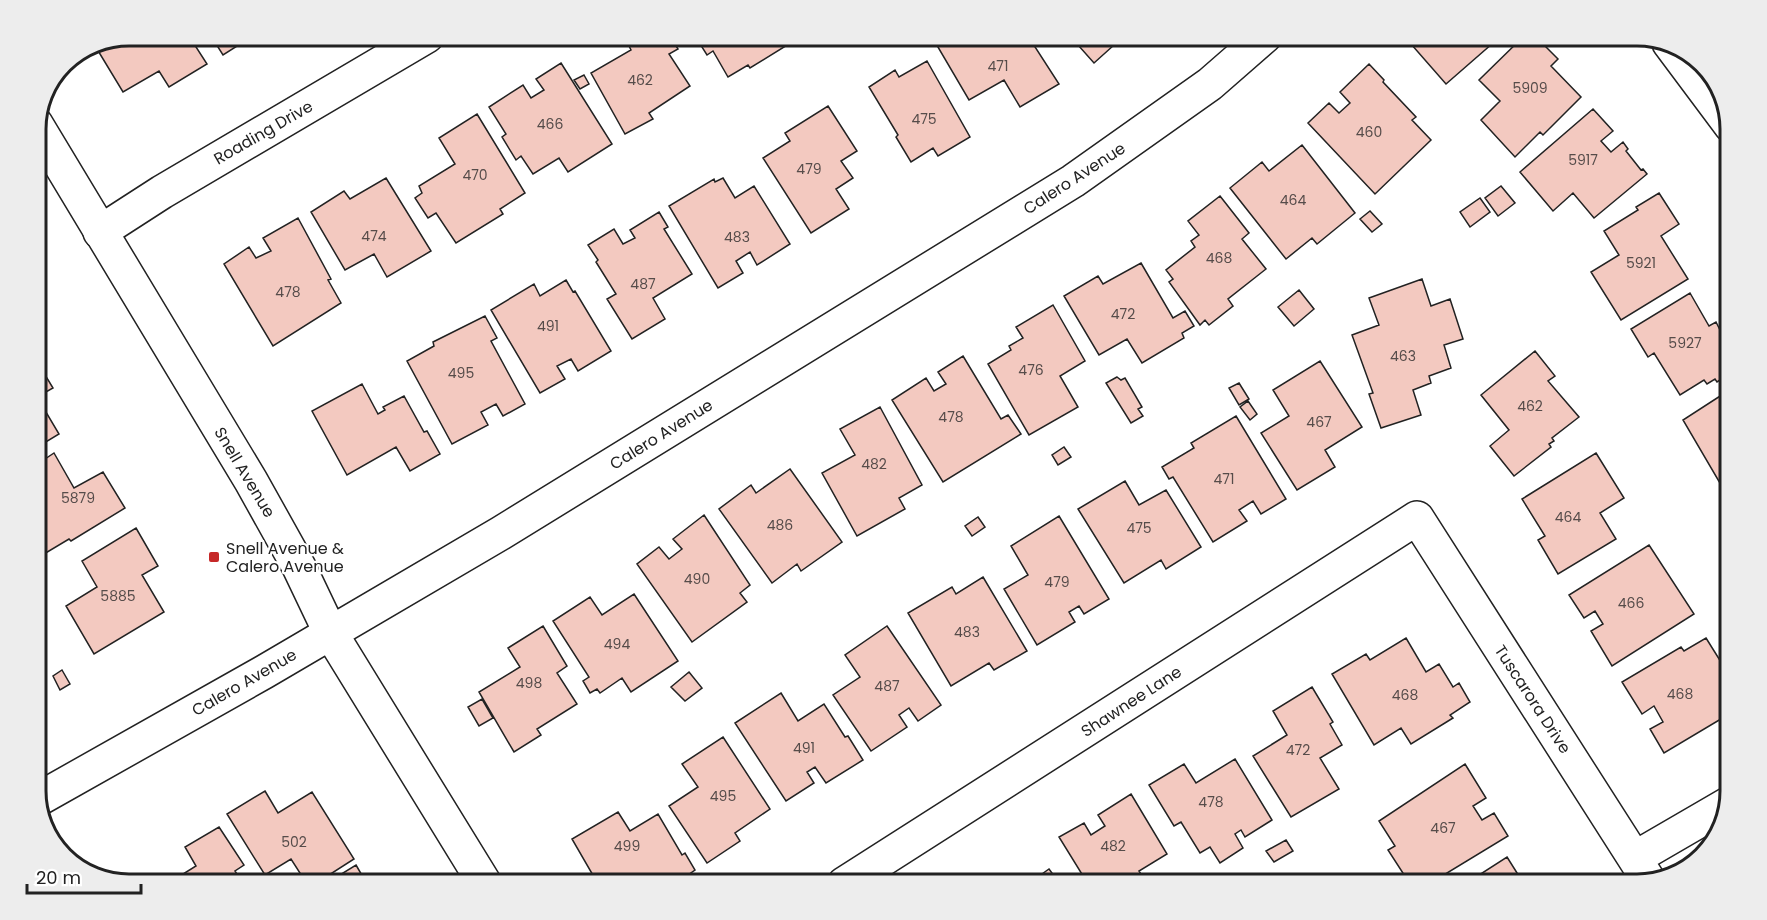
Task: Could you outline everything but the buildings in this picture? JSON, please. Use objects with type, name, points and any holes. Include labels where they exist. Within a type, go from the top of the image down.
[{"type":"street","name":"Roading Drive","points":[[100,232],[162,192],[410,46]]},
{"type":"street","name":"Calero Avenue","points":[[47,794],[501,532],[1073,181],[1210,84],[1254,46]]},
{"type":"street","points":[[1681,58],[1717,108]]},
{"type":"street","name":"Snell Avenue","points":[[47,143],[274,522],[299,567],[330,632],[479,874]]},
{"type":"street","name":"Tuscarora Drive","points":[[1417,518],[1642,869]]},
{"type":"street","name":"Shawnee Lane","points":[[860,874],[1417,518]]},
{"type":"street","points":[[1642,869],[1718,812]]},
{"type":"place","name":"Snell Avenue & Calero Avenue","points":[[214,557]]}]
